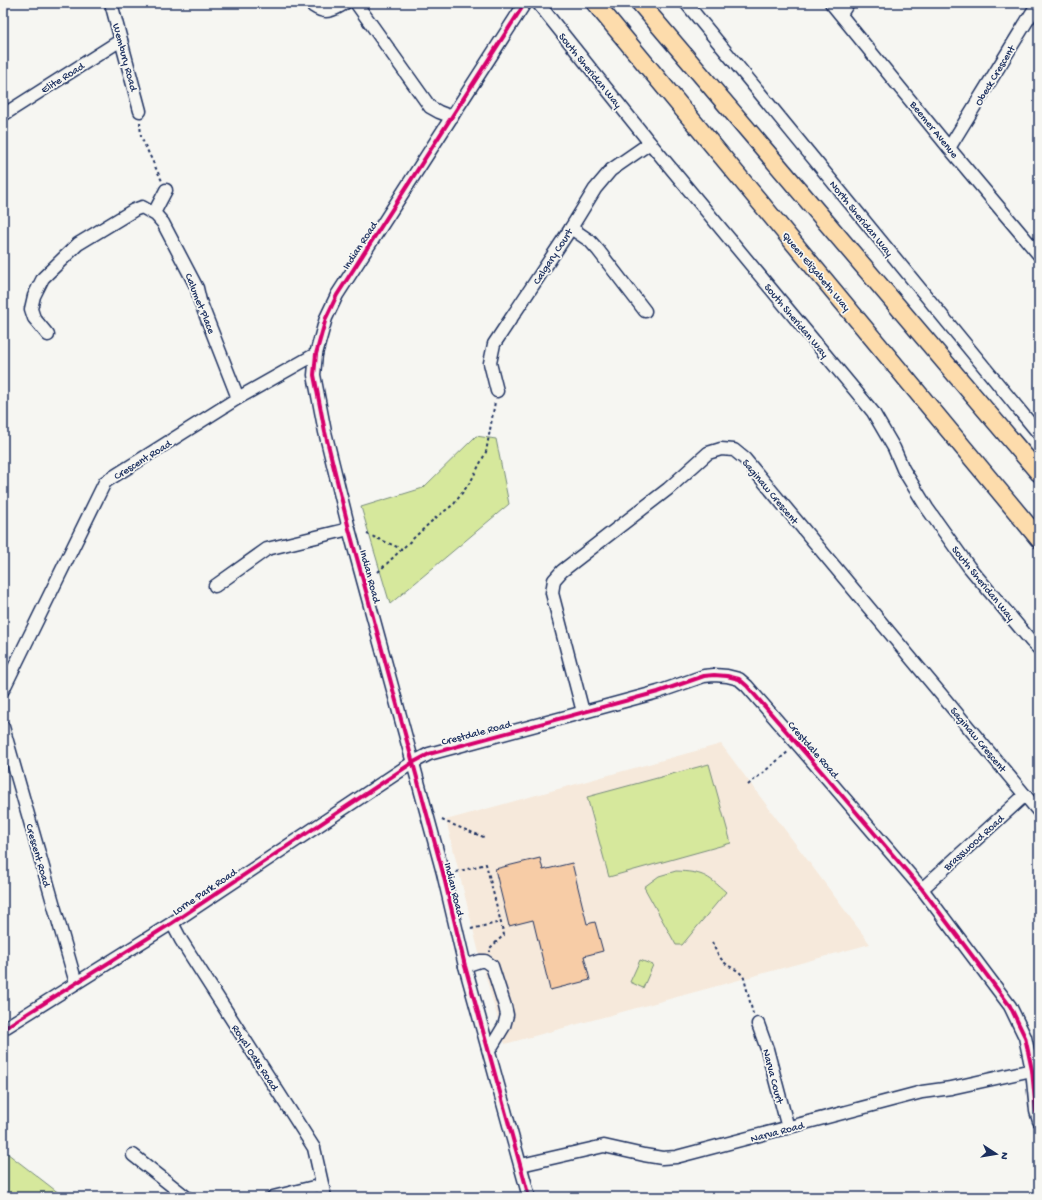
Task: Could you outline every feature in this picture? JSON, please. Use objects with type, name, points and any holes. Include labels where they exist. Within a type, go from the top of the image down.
[{"type":"highway","name":"Queen Elizabeth Way","points":[[595,3],[1039,539]]},
{"type":"highway","points":[[640,3],[1039,473]]},
{"type":"street","name":"Wembury Road","points":[[111,3],[140,111]]},
{"type":"street","points":[[315,3],[313,6],[326,11],[342,6],[345,3]]},
{"type":"street","points":[[356,3],[430,107],[452,117]]},
{"type":"street","name":"Indian Road","points":[[525,3],[337,295],[326,318],[316,354],[314,375],[323,425],[349,529],[442,873],[465,966],[530,1197]]},
{"type":"street","name":"South Sheridan Way","points":[[538,3],[650,143],[874,412],[894,448],[903,469],[931,514],[969,567],[1030,641],[1039,649]]},
{"type":"street","name":"North Sheridan Way","points":[[686,3],[1039,434]]},
{"type":"street","name":"Beemer Avenue","points":[[831,3],[1039,255]]},
{"type":"street","points":[[841,14],[848,3]]},
{"type":"street","name":"Obeck Crescent","points":[[950,148],[1038,3]]},
{"type":"street","name":"Elite Road","points":[[3,115],[121,40]]},
{"type":"street","name":"Calgary Court","points":[[496,390],[490,363],[494,344],[595,189],[611,170],[650,143]]},
{"type":"street","points":[[48,334],[34,318],[31,309],[34,296],[43,278],[78,244],[134,210],[142,207],[154,213],[166,190]]},
{"type":"street","name":"Calumet Place","points":[[154,213],[163,223],[197,288],[200,301],[238,398]]},
{"type":"street","points":[[571,228],[590,241],[646,311]]},
{"type":"street","name":"Crescent Road","points":[[3,690],[105,482],[238,398],[316,354]]},
{"type":"street","name":"Saginaw Crescent","points":[[583,712],[552,593],[554,580],[562,572],[668,489],[708,453],[721,449],[734,450],[745,460],[1039,812]]},
{"type":"street","points":[[215,586],[267,549],[349,529]]},
{"type":"street","name":"Crestdale Road","points":[[412,763],[428,754],[658,692],[704,676],[727,676],[739,679],[747,686],[798,744],[922,889],[1010,1006],[1025,1037],[1032,1070],[1036,1111],[1039,1120]]},
{"type":"street","name":"Crescent Road","points":[[3,727],[76,982]]},
{"type":"street","name":"Lorne Park Road","points":[[3,1029],[172,923],[412,763]]},
{"type":"street","name":"Brasswood Road","points":[[922,889],[1025,795]]},
{"type":"street","name":"Royal Oaks Road","points":[[172,923],[181,940],[314,1148],[324,1191]]},
{"type":"street","points":[[465,966],[480,961],[485,961],[492,966],[505,1006],[507,1015],[504,1026],[489,1051]]},
{"type":"street","name":"Narva Court","points":[[758,1024],[767,1049],[788,1128]]},
{"type":"street","name":"Narva Road","points":[[521,1165],[604,1146],[662,1158],[676,1157],[922,1092],[951,1088],[1032,1070]]},
{"type":"street","points":[[133,1155],[186,1197]]},
{"type":"street","points":[[273,1197],[324,1191]]},
{"type":"path","points":[[140,111],[140,137],[166,190]]},
{"type":"path","points":[[378,572],[433,520],[454,504],[470,480],[486,452],[496,390]]},
{"type":"path","points":[[367,534],[402,548]]},
{"type":"path","points":[[748,785],[798,744]]},
{"type":"path","points":[[442,820],[486,838]]},
{"type":"path","points":[[456,872],[486,864],[504,935],[490,948],[492,966]]},
{"type":"path","points":[[471,929],[501,922]]},
{"type":"path","points":[[712,942],[719,955],[725,962],[738,970],[744,978],[752,1011],[758,1024]]},
{"type":"shaded area","points":[[721,744],[870,944],[505,1044],[479,953],[446,820]]},
{"type":"green space","points":[[476,436],[496,439],[509,504],[390,604],[361,507],[423,488]]},
{"type":"green space","points":[[709,764],[731,843],[609,877],[587,797]]},
{"type":"green space","points":[[676,871],[692,872],[709,878],[726,892],[682,945],[676,945],[644,887],[659,876]]},
{"type":"green space","points":[[640,960],[653,965],[643,988],[630,982]]},
{"type":"green space","points":[[3,1150],[64,1197],[3,1197]]},
{"type":"building","points":[[540,858],[543,870],[572,863],[587,924],[595,922],[603,951],[584,956],[590,980],[550,990],[533,920],[509,926],[495,869]]},
{"type":"cycle path","points":[[525,3],[337,295],[326,318],[316,354],[314,375],[325,432],[349,529],[443,873],[465,966],[529,1197]]},
{"type":"cycle path","points":[[3,1029],[172,923],[412,763],[429,754],[658,692],[704,676],[727,676],[739,679],[747,686],[833,785],[922,889],[1010,1006],[1025,1037],[1032,1070],[1036,1111],[1039,1121]]}]
